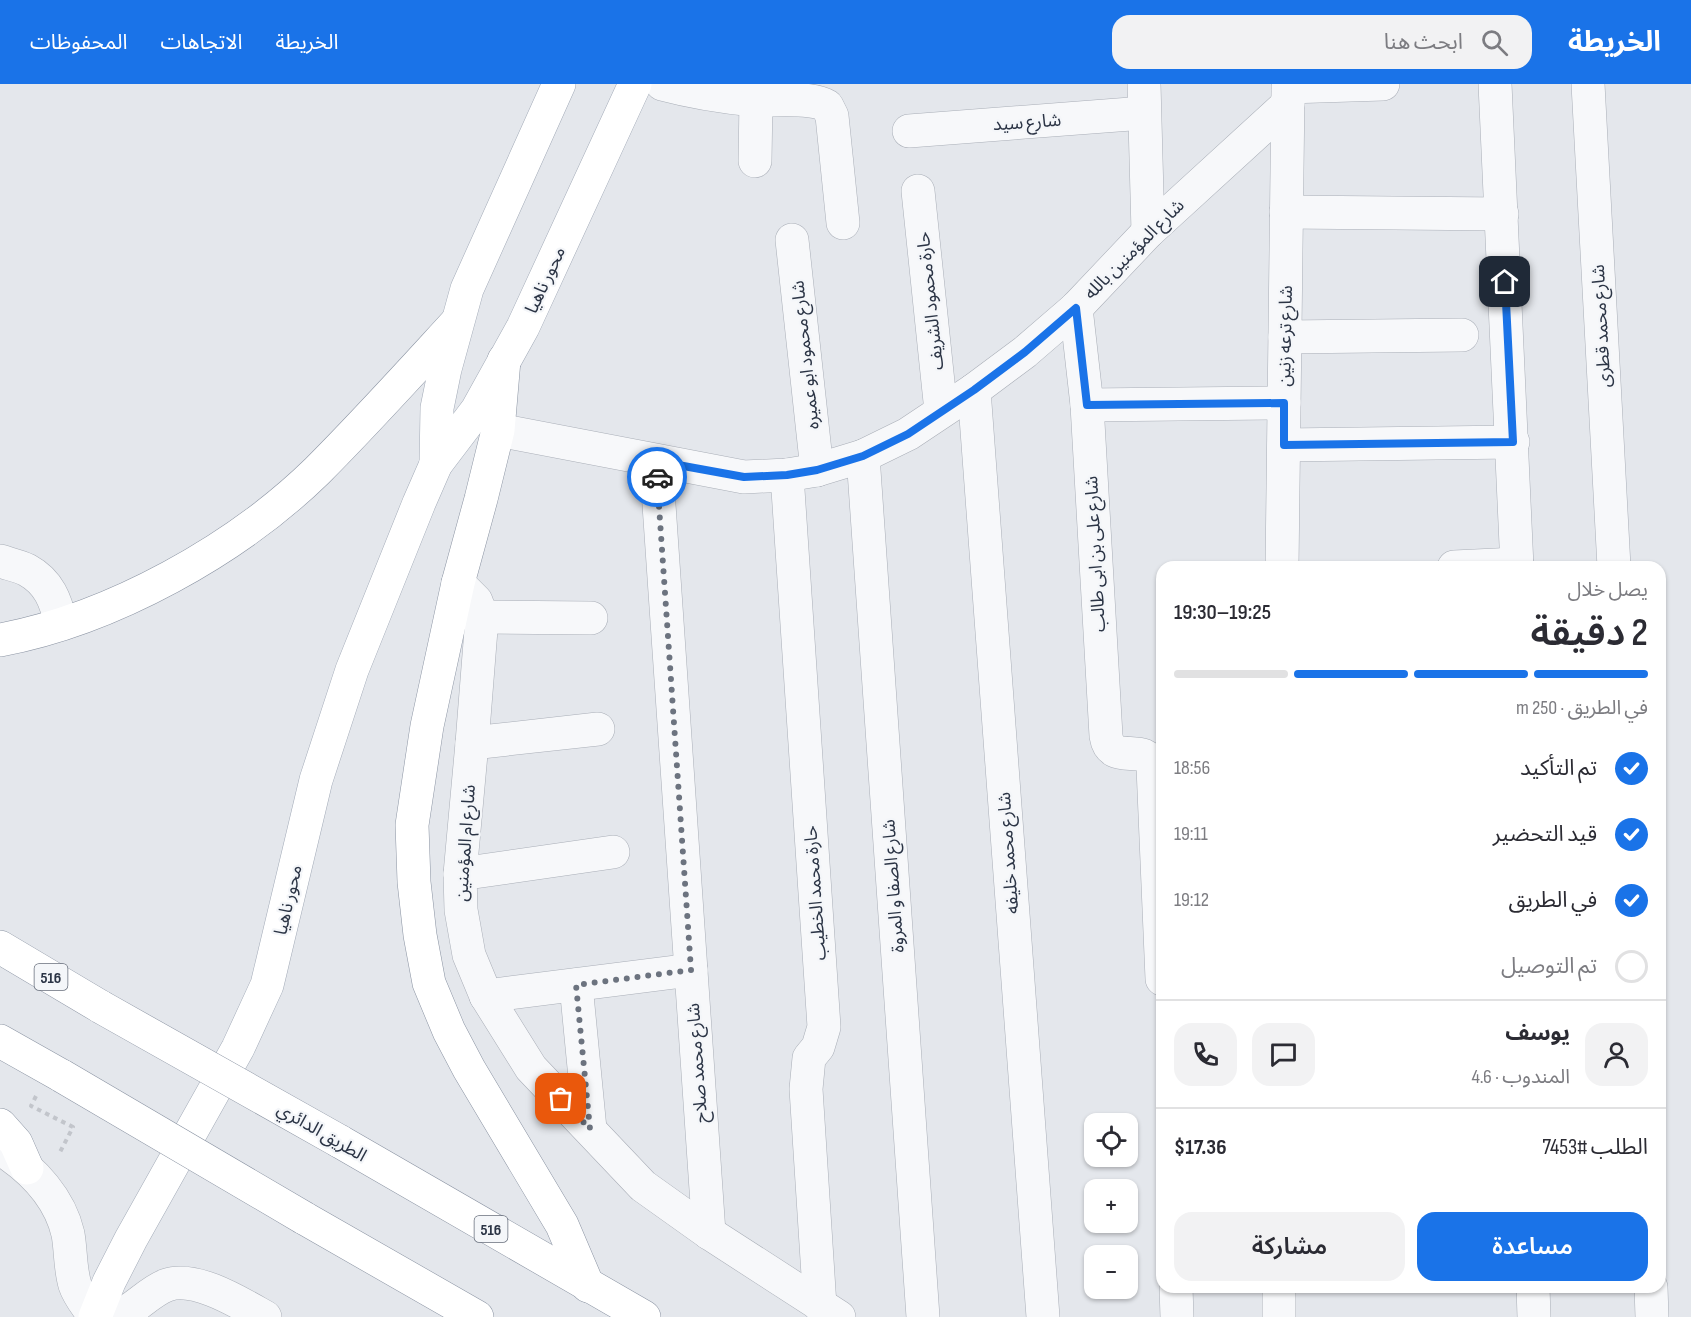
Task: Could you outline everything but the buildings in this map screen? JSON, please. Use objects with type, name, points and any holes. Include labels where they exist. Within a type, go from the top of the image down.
[{"type":"main road","name":"محور ناهيا","points":[[436,464],[437,408],[467,289],[560,84]]},
{"type":"main road","name":"محور ناهيا","points":[[96,1317],[109,1282],[131,1239],[238,1048],[267,985],[315,780],[352,670],[436,464],[477,410],[523,327],[635,84]]},
{"type":"main road","points":[[0,640],[61,624],[117,603],[171,577],[222,546],[271,511],[316,471],[457,322]]},
{"type":"main road","points":[[504,360],[498,430],[458,583],[427,726],[412,825],[414,882],[429,983],[449,1030],[474,1078],[562,1224],[588,1286]]},
{"type":"main road","name":"الطريق الدائري","points":[[0,946],[644,1317]]},
{"type":"main road","points":[[0,1041],[477,1317]]},
{"type":"street","points":[[662,84],[713,95],[756,100],[816,101],[827,106],[831,111],[843,223]]},
{"type":"street","points":[[1288,92],[1383,84]]},
{"type":"street","points":[[1495,84],[1517,561]]},
{"type":"street","name":"شارع محمد قطرى","points":[[1588,84],[1614,561]]},
{"type":"street","name":"شارع ترعه زنين","points":[[1282,561],[1288,92]]},
{"type":"street","name":"شارع المؤمنين بالله","points":[[498,430],[744,477],[802,472],[863,456],[908,434],[974,390],[1025,352],[1076,308],[1148,232],[1288,92]]},
{"type":"street","points":[[1144,99],[1148,232]]},
{"type":"street","name":"شارع سيد","points":[[909,131],[1144,99]]},
{"type":"street","points":[[755,161],[756,100]]},
{"type":"street","name":"حارة محمود الشريف","points":[[918,191],[941,411]]},
{"type":"street","points":[[1286,212],[1502,214]]},
{"type":"street","name":"شارع محمود ابو عميره","points":[[792,240],[802,472]]},
{"type":"street","name":"شارع على بن ابى طالب","points":[[1076,308],[1087,405],[1107,742],[1114,751],[1120,754],[1144,754],[1152,762],[1156,820]]},
{"type":"street","points":[[1285,337],[1462,335]]},
{"type":"street","name":"شارع محمد خليفه","points":[[974,390],[1043,1317]]},
{"type":"street","points":[[1087,405],[1284,403]]},
{"type":"street","points":[[1284,445],[1513,442]]},
{"type":"street","name":"شارع الصفا و المروة","points":[[863,456],[923,1317]]},
{"type":"street","name":"شارع محمد صلاح","points":[[656,461],[709,1233]]},
{"type":"street","name":"حارة محمد الخطيب","points":[[802,472],[824,1027],[818,1047],[809,1058],[806,1077],[830,1312]]},
{"type":"street","points":[[0,561],[27,570],[45,584],[56,603],[61,624]]},
{"type":"street","points":[[458,583],[476,601],[482,617],[591,618]]},
{"type":"street","name":"شارع ام المؤمنين","points":[[482,617],[460,874],[461,910],[470,955],[486,996],[531,1068],[643,1186],[709,1233],[830,1312]]},
{"type":"street","points":[[472,743],[598,729]]},
{"type":"street","points":[[460,874],[613,852]]},
{"type":"street","points":[[486,996],[691,970]]},
{"type":"street","points":[[576,985],[590,1129]]},
{"type":"street","points":[[7,1149],[42,1184],[59,1209],[68,1234],[75,1286],[96,1317]]},
{"type":"street","points":[[116,1317],[166,1285],[183,1282],[200,1285],[256,1315]]},
{"type":"street","points":[[1176,1293],[1177,1317]]},
{"type":"street","points":[[1279,1293],[1279,1317]]},
{"type":"street","points":[[1533,1293],[1534,1317]]},
{"type":"street","points":[[1651,1293],[1652,1317]]},
{"type":"path","points":[[31,1106],[73,1127]]},
{"type":"way so far","points":[[561,1099],[590,1129],[576,985],[691,970],[657,477]]},
{"type":"route","points":[[657,477],[656,461],[744,477],[787,475],[817,470],[863,456],[908,434],[974,390],[1025,352],[1076,308],[1087,405],[1284,403],[1284,445],[1513,442],[1505,282]]}]
